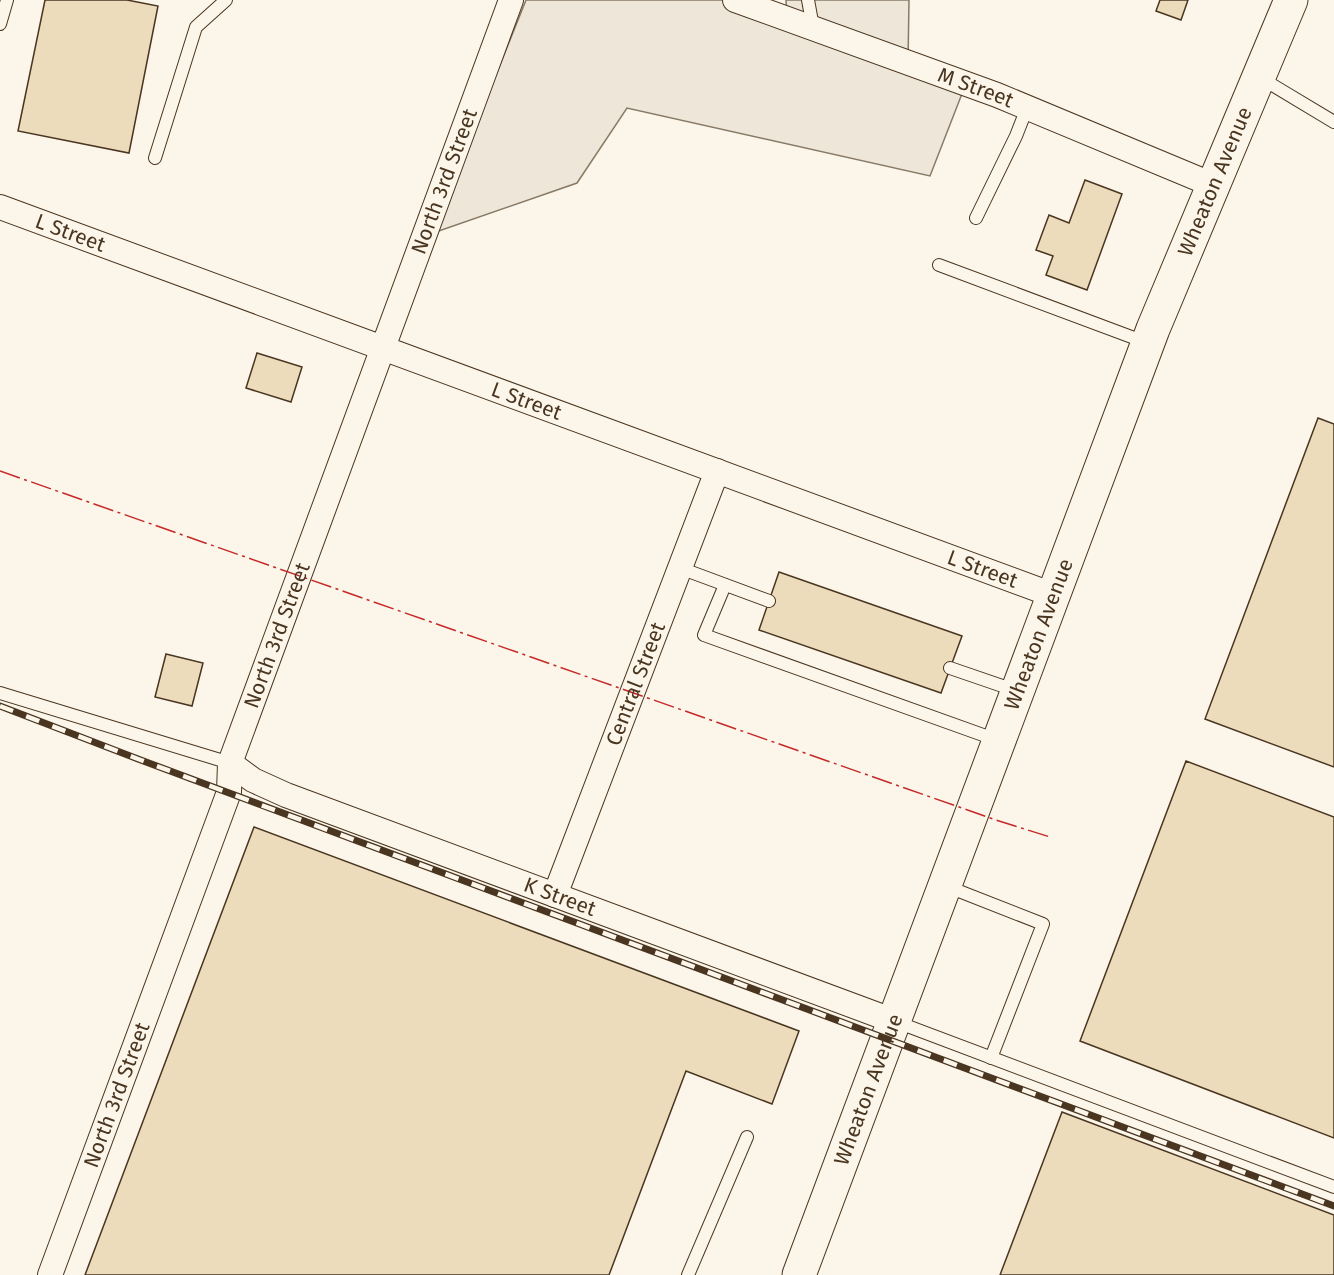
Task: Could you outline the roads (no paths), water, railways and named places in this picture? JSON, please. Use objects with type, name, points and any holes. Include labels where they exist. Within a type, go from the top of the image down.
[{"type":"main road","name":"Wheaton Avenue","points":[[799,1275],[1148,343],[1291,0]]},
{"type":"street","name":"North 3rd Street","points":[[50,1275],[229,792],[230,763],[512,0]]},
{"type":"street","name":"M Street","points":[[735,0],[1027,108],[1213,185]]},
{"type":"street","name":"L Street","points":[[0,207],[1053,595]]},
{"type":"street","name":"Central Street","points":[[555,896],[717,471]]},
{"type":"street","name":"K Street","points":[[230,763],[254,780],[286,795],[894,1021]]},
{"type":"lane","points":[[0,24],[7,0]]},
{"type":"lane","points":[[155,158],[196,27],[226,0]]},
{"type":"lane","points":[[808,0],[813,27]]},
{"type":"lane","points":[[1258,76],[1334,122]]},
{"type":"lane","points":[[976,218],[1027,108]]},
{"type":"lane","points":[[939,265],[1148,343]]},
{"type":"lane","points":[[680,568],[769,601]]},
{"type":"lane","points":[[724,585],[704,635],[999,740]]},
{"type":"lane","points":[[950,668],[1017,691]]},
{"type":"lane","points":[[0,693],[230,763]]},
{"type":"lane","points":[[945,886],[1043,924],[991,1058]]},
{"type":"lane","points":[[894,1021],[1334,1186]]},
{"type":"lane","points":[[688,1275],[747,1137]]},
{"type":"railway","points":[[0,706],[1334,1206]]}]
